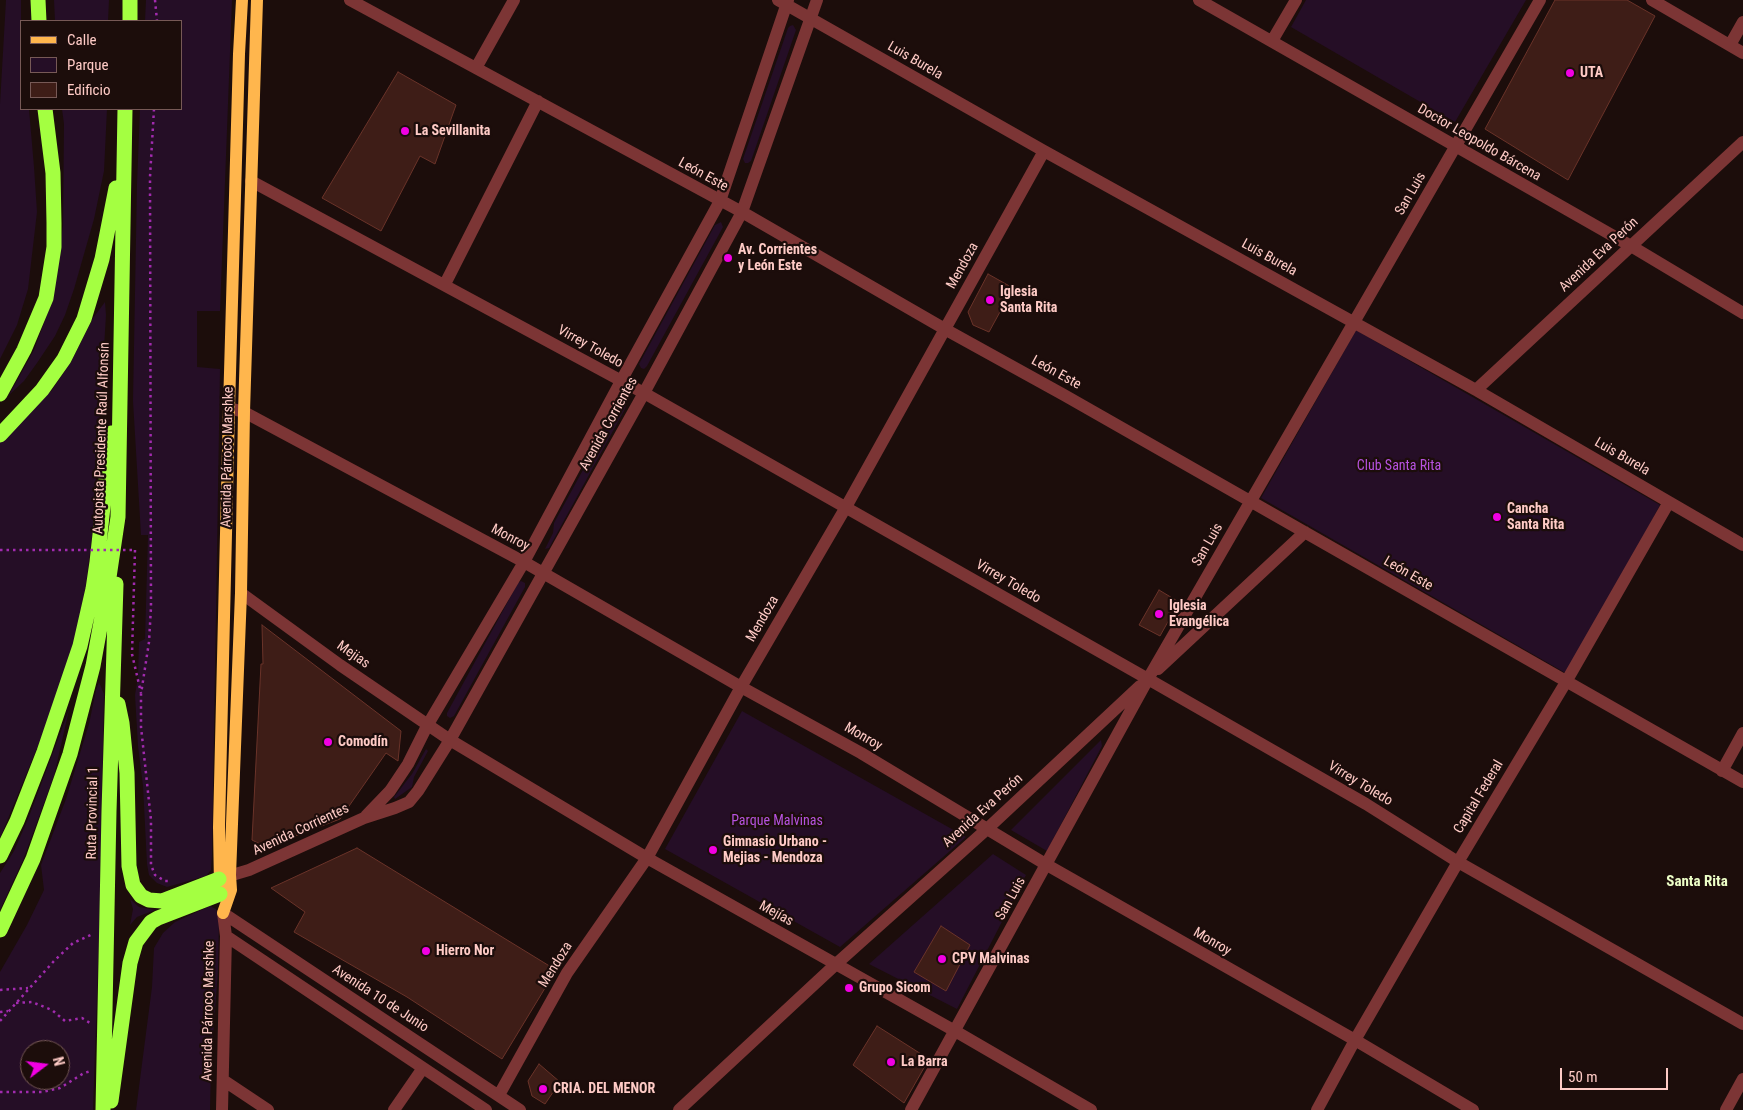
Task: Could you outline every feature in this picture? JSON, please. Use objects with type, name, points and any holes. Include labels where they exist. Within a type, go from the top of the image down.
[{"type":"highway","points":[[38,0],[38,20]]},
{"type":"highway","points":[[0,394],[24,350],[46,298],[54,247],[54,223],[52,172],[45,110]]},
{"type":"highway","name":"Autopista Presidente Raúl Alfonsín","points":[[0,930],[33,859],[70,754],[101,630],[118,517],[125,110]]},
{"type":"highway","points":[[0,435],[42,390],[64,359],[84,320],[102,259],[124,132]]},
{"type":"highway","points":[[0,856],[17,821],[44,752],[71,675],[87,618],[97,562],[106,488],[121,325]]},
{"type":"highway","name":"Ruta Provincial 1","points":[[103,1110],[118,517]]},
{"type":"highway","points":[[113,681],[123,731],[127,773],[129,866],[133,885],[141,896],[149,900],[162,901],[225,885]]},
{"type":"highway","points":[[110,1110],[130,963],[136,942],[151,922],[225,885]]},
{"type":"main road","name":"Avenida Párroco Marshke","points":[[225,885],[219,826],[229,408],[242,0]]},
{"type":"main road","name":"Avenida Párroco Marshke","points":[[223,913],[241,592],[244,412],[257,0]]},
{"type":"street","name":"León Este","points":[[350,0],[742,212],[1743,782]]},
{"type":"street","points":[[476,68],[514,0]]},
{"type":"street","name":"Avenida Corrientes","points":[[225,885],[249,870],[364,818],[409,802],[418,791],[450,740],[644,393],[742,212],[817,0]]},
{"type":"street","name":"Doctor Leopoldo Bárcena","points":[[1199,0],[1630,246],[1743,313]]},
{"type":"street","points":[[1272,41],[1296,0]]},
{"type":"street","name":"San Luis","points":[[911,1110],[1148,679],[1540,0]]},
{"type":"street","points":[[1652,0],[1743,52]]},
{"type":"street","name":"Avenida Corrientes","points":[[364,818],[390,791],[404,771],[428,726],[524,562],[621,380],[720,201],[784,2]]},
{"type":"street","name":"Luis Burela","points":[[784,2],[1044,151],[1476,390],[1743,545]]},
{"type":"street","points":[[1730,45],[1743,22]]},
{"type":"street","points":[[445,284],[538,101]]},
{"type":"street","name":"Avenida Eva Perón","points":[[1476,390],[1743,142]]},
{"type":"street","name":"Mendoza","points":[[499,1095],[567,974],[647,858],[741,686],[846,507],[1044,151]]},
{"type":"street","name":"Virrey Toledo","points":[[251,180],[621,380],[846,507],[1366,804],[1458,862],[1743,1024]]},
{"type":"street","name":"Monroy","points":[[229,408],[244,412],[524,562],[861,753],[1047,865],[1355,1040],[1455,1106],[1473,1110]]},
{"type":"street","name":"Capital Federal","points":[[1317,1110],[1355,1040],[1458,862],[1566,682],[1669,502]]},
{"type":"street","name":"Avenida Eva Perón","points":[[679,1110],[835,964],[987,829],[1304,532]]},
{"type":"street","name":"Mejias","points":[[241,592],[340,664],[450,740]]},
{"type":"street","points":[[1722,770],[1743,733]]},
{"type":"street","name":"Mejías","points":[[450,740],[647,858],[955,1031],[1091,1110]]},
{"type":"street","name":"Avenida 10 de Junio","points":[[223,913],[520,1110]]},
{"type":"street","name":"Avenida Párroco Marshke","points":[[222,1110],[226,936],[223,913]]},
{"type":"street","points":[[226,936],[486,1110]]},
{"type":"street","points":[[394,1110],[423,1068]]},
{"type":"street","points":[[1726,1110],[1743,1079]]},
{"type":"street","points":[[223,1080],[268,1110]]},
{"type":"path","points":[[155,0],[157,20]]},
{"type":"path","points":[[154,110],[150,194],[151,607],[149,642],[141,694],[141,726],[151,820],[152,865],[155,875],[164,881],[173,881]]},
{"type":"path","points":[[0,550],[135,550],[132,654],[141,694]]},
{"type":"path","points":[[0,1021],[73,943],[107,927]]},
{"type":"path","points":[[0,990],[29,988]]},
{"type":"path","points":[[16,1003],[32,1002],[52,1010],[65,1021],[82,1018],[91,1023],[106,1026]]},
{"type":"path","points":[[0,1012],[8,1011]]},
{"type":"path","points":[[0,1092],[42,1092],[60,1088],[90,1071],[104,1073]]},
{"type":"green space","points":[[6,0],[21,0],[20,110],[29,110],[37,212],[28,289],[17,325],[0,359],[0,104]]},
{"type":"green space","points":[[54,0],[109,0],[108,20],[55,20]]},
{"type":"green space","points":[[146,0],[232,0],[220,311],[197,311],[197,367],[220,369],[211,870],[206,876],[167,887],[157,883],[149,875],[143,786],[138,746],[135,695],[138,677],[139,642],[145,639],[148,535],[141,535],[133,401],[140,110],[182,110],[182,20],[145,20]]},
{"type":"green space","points":[[1306,0],[1526,0],[1455,122],[1291,27]]},
{"type":"green space","points":[[793,25],[796,30],[751,161],[745,163],[743,159],[788,28]]},
{"type":"green space","points":[[62,110],[107,110],[104,171],[94,219],[65,315],[55,336],[37,363],[24,381],[9,395],[34,350],[51,304],[63,226],[64,124]]},
{"type":"green space","points":[[721,222],[723,227],[647,366],[644,369],[641,368],[639,364],[715,225]]},
{"type":"green space","points":[[105,302],[106,315],[93,529],[86,584],[76,634],[63,680],[0,838],[0,442],[52,390],[71,362],[93,318]]},
{"type":"green space","name":"Club Santa Rita","points":[[1356,330],[1660,505],[1569,675],[1261,498]]},
{"type":"green space","points":[[619,404],[626,405],[625,409],[549,548],[545,549],[553,533],[554,523]]},
{"type":"green space","points":[[521,581],[525,583],[525,587],[454,716],[450,718],[447,716],[447,713],[518,583]]},
{"type":"green space","points":[[99,682],[104,694],[100,907],[93,1110],[0,1110],[0,972],[27,925],[44,890],[41,865],[66,799],[89,724]]},
{"type":"green space","points":[[69,710],[54,776],[23,860],[0,910],[0,873],[14,851],[28,819]]},
{"type":"green space","name":"Parque Malvinas","points":[[742,711],[966,837],[840,947],[665,849]]},
{"type":"green space","points":[[1101,740],[1102,746],[1047,851],[1011,830]]},
{"type":"green space","points":[[426,749],[428,751],[414,777],[412,787],[395,799],[394,797],[412,774]]},
{"type":"green space","points":[[993,854],[1026,875],[957,1009],[869,964]]},
{"type":"green space","points":[[130,899],[139,907],[155,910],[137,917],[130,925],[133,909]]},
{"type":"green space","points":[[210,906],[216,909],[219,919],[210,1110],[136,1110],[152,987],[154,948],[163,933],[175,922]]},
{"type":"building","name":"UTA","points":[[1555,0],[1627,0],[1655,16],[1568,180],[1485,129]]},
{"type":"building","name":"La Sevillanita","points":[[398,72],[456,105],[435,164],[420,156],[381,231],[322,198]]},
{"type":"building","name":"Iglesia Santa Rita","points":[[988,274],[1013,288],[989,332],[973,325],[968,312]]},
{"type":"building","name":"Iglesia Evangélica","points":[[1159,590],[1179,602],[1160,636],[1139,625]]},
{"type":"building","name":"Comodín","points":[[262,625],[401,731],[398,761],[386,753],[340,819],[266,847],[252,840],[261,664],[263,664]]},
{"type":"building","name":"Hierro Nor","points":[[357,848],[556,970],[502,1059],[407,997],[294,932],[305,912],[271,888]]},
{"type":"building","name":"CPV Malvinas","points":[[941,926],[970,945],[946,991],[914,972]]},
{"type":"building","name":"La Barra","points":[[877,1026],[929,1059],[904,1103],[853,1065]]},
{"type":"building","name":"CRIA. DEL MENOR","points":[[539,1064],[560,1082],[545,1104],[532,1096],[528,1081]]},
{"type":"place","name":"UTA","points":[[1570,73]]},
{"type":"place","name":"La Sevillanita","points":[[405,131]]},
{"type":"place","name":"Av. Corrientes y León Este","points":[[728,258]]},
{"type":"place","name":"Iglesia Santa Rita","points":[[990,300]]},
{"type":"place","name":"Cancha Santa Rita","points":[[1497,517]]},
{"type":"place","name":"Iglesia Evangélica","points":[[1159,614]]},
{"type":"place","name":"Comodín","points":[[328,742]]},
{"type":"place","name":"Gimnasio Urbano - Mejias - Mendoza","points":[[713,850]]},
{"type":"place","name":"Hierro Nor","points":[[426,951]]},
{"type":"place","name":"CPV Malvinas","points":[[942,959]]},
{"type":"place","name":"Grupo Sicom","points":[[849,988]]},
{"type":"place","name":"La Barra","points":[[891,1062]]},
{"type":"place","name":"CRIA. DEL MENOR","points":[[543,1089]]},
{"type":"district","name":"Santa Rita","points":[[1697,882]]}]
